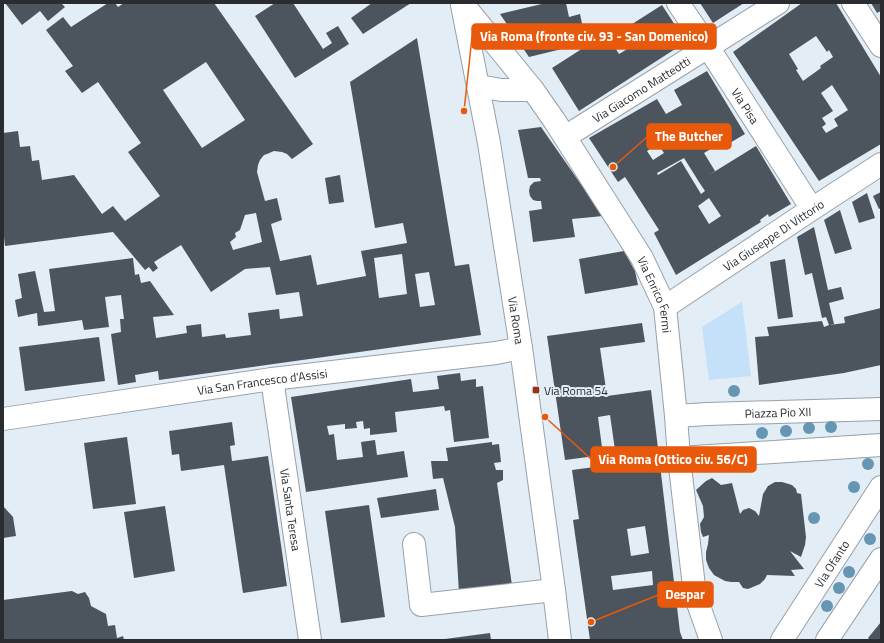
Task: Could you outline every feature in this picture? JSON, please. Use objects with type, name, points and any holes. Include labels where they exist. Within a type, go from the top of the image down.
[{"type":"street","name":"Via Roma","points":[[462,3],[489,144],[521,348],[560,640]]},
{"type":"street","name":"Via Enrico Fermi","points":[[462,3],[533,90],[642,258],[665,307],[679,458],[695,595],[711,640]]},
{"type":"street","name":"Via Pisa","points":[[678,3],[812,209]]},
{"type":"street","name":"Via Giacomo Matteotti","points":[[565,138],[778,3]]},
{"type":"street","points":[[853,3],[881,46]]},
{"type":"street","points":[[479,86],[501,90],[533,90]]},
{"type":"street","name":"Via Giuseppe Di Vittorio","points":[[665,307],[881,164]]},
{"type":"street","name":"Via San Francesco d'Assisi","points":[[3,419],[272,378],[521,348]]},
{"type":"street","name":"Via Santa Teresa","points":[[272,378],[310,640]]},
{"type":"street","name":"Piazza Pio XII","points":[[676,416],[881,409]]},
{"type":"street","points":[[679,458],[881,445]]},
{"type":"street","name":"Via Ofanto","points":[[782,640],[881,487]]},
{"type":"street","points":[[414,544],[421,605],[554,590]]},
{"type":"street","points":[[827,640],[881,559]]},
{"type":"shaded area","points":[[742,302],[751,376],[709,380],[702,327]]},
{"type":"building","points":[[5,3],[61,3],[65,7],[48,21],[40,11],[22,25]]},
{"type":"building","points":[[108,3],[115,3],[118,7],[124,3],[214,3],[313,144],[292,159],[287,154],[282,152],[274,151],[264,155],[260,160],[257,172],[265,201],[277,198],[282,220],[271,224],[280,261],[311,255],[317,285],[366,276],[361,251],[407,243],[403,223],[375,228],[350,82],[417,38],[455,266],[469,264],[481,335],[159,380],[158,371],[135,375],[136,382],[118,385],[111,334],[121,332],[120,319],[124,319],[121,295],[105,297],[109,327],[84,330],[82,320],[38,326],[37,313],[18,317],[15,300],[22,298],[18,274],[35,271],[44,312],[55,311],[49,269],[133,258],[135,275],[139,274],[141,283],[150,281],[174,315],[153,317],[156,338],[187,333],[186,326],[201,324],[202,337],[225,334],[226,338],[251,335],[248,313],[279,309],[280,319],[303,316],[299,292],[276,295],[270,267],[245,269],[211,292],[181,245],[154,262],[158,268],[153,272],[149,267],[145,270],[113,232],[5,246],[3,228],[3,133],[18,131],[20,147],[30,146],[32,161],[39,160],[42,180],[74,175],[102,214],[113,206],[125,221],[160,196],[128,152],[141,143],[98,82],[82,93],[65,71],[73,66],[46,30],[63,17],[71,27]],"holes":[[[206,62],[245,120],[202,148],[163,90]],[[256,213],[262,242],[233,250],[230,242],[236,237],[235,233],[240,230],[245,215]],[[402,254],[407,294],[379,298],[374,258]],[[429,272],[435,305],[420,307],[415,274]]]},
{"type":"building","points":[[275,3],[293,3],[323,49],[332,43],[326,33],[338,26],[349,44],[295,78],[255,16]]},
{"type":"building","points":[[372,3],[411,3],[363,34],[351,18]]},
{"type":"building","points":[[546,3],[566,3],[569,17],[580,14],[584,33],[566,48],[529,57],[500,14]]},
{"type":"building","points":[[700,3],[744,3],[713,23]]},
{"type":"building","points":[[802,3],[836,3],[881,77],[881,144],[819,181],[733,52]],"holes":[[[816,36],[827,52],[829,50],[833,57],[803,81],[789,54]],[[832,85],[848,110],[834,119],[838,126],[826,133],[822,127],[826,124],[822,118],[833,111],[821,93]]]},
{"type":"building","points":[[871,3],[881,3],[881,11],[877,13]]},
{"type":"building","points":[[662,5],[686,42],[579,111],[552,68],[591,43],[586,35],[601,26],[619,54],[639,42],[629,26]]},
{"type":"building","points":[[707,71],[745,134],[728,144],[726,140],[704,153],[715,171],[709,175],[756,146],[791,204],[769,217],[768,214],[760,220],[761,222],[676,275],[654,233],[659,230],[625,177],[618,182],[589,138],[657,99],[666,114],[682,105],[674,90]],"holes":[[[658,144],[664,153],[653,160],[647,151]],[[684,158],[705,191],[701,194],[681,161],[658,175],[657,173]],[[709,198],[721,216],[709,224],[698,206]]]},
{"type":"building","points":[[541,127],[603,216],[572,219],[575,237],[533,242],[529,211],[542,209],[541,201],[533,200],[529,191],[530,186],[534,182],[541,181],[540,178],[528,178],[518,130]]},
{"type":"building","points":[[340,175],[344,202],[329,204],[325,178]]},
{"type":"building","points":[[881,192],[881,208],[879,209],[873,196]]},
{"type":"building","points":[[867,193],[875,218],[859,223],[852,202]]},
{"type":"building","points":[[840,210],[852,249],[835,254],[824,220]]},
{"type":"building","points":[[814,227],[828,290],[841,287],[844,299],[829,303],[834,324],[829,325],[826,317],[822,318],[812,273],[805,275],[797,237]]},
{"type":"building","points":[[624,251],[635,271],[638,285],[585,294],[579,259]]},
{"type":"building","points":[[785,259],[793,317],[778,319],[770,262]]},
{"type":"building","points":[[881,308],[881,365],[844,373],[759,385],[755,337],[769,336],[767,327],[822,321],[824,327],[845,323],[844,317]]},
{"type":"building","points":[[642,323],[645,342],[600,348],[607,396],[651,390],[680,632],[683,640],[590,640],[573,520],[579,519],[572,470],[617,464],[610,415],[598,417],[603,455],[565,460],[547,336]],"holes":[[[645,526],[649,553],[631,556],[627,529]],[[652,571],[653,585],[613,590],[611,576]]]},
{"type":"building","points":[[99,337],[105,381],[25,391],[19,347]]},
{"type":"building","points":[[460,373],[461,381],[476,379],[476,387],[483,386],[489,438],[454,442],[450,410],[445,411],[444,406],[395,412],[397,432],[370,435],[370,428],[364,429],[363,421],[356,422],[357,428],[345,429],[345,424],[327,426],[329,435],[334,434],[337,460],[363,457],[361,442],[375,440],[377,455],[404,451],[408,477],[306,492],[291,397],[411,379],[413,392],[439,389],[437,376]]},
{"type":"building","points":[[232,422],[235,445],[230,446],[232,461],[268,456],[287,586],[243,593],[224,465],[181,471],[179,454],[172,455],[169,431]]},
{"type":"building","points":[[127,437],[136,504],[93,509],[84,443]]},
{"type":"building","points":[[492,442],[492,445],[499,444],[501,462],[494,463],[496,470],[503,470],[503,480],[497,483],[512,585],[459,593],[455,527],[443,478],[433,479],[431,461],[448,461],[446,448]]},
{"type":"building","points":[[712,478],[721,485],[732,483],[740,514],[743,510],[749,508],[755,511],[759,516],[763,494],[768,486],[775,482],[782,482],[792,485],[796,489],[797,493],[801,494],[806,537],[801,557],[790,551],[804,569],[791,570],[795,576],[767,575],[760,584],[748,589],[743,588],[739,582],[725,581],[714,575],[706,560],[709,535],[703,537],[701,532],[700,524],[704,517],[703,506],[696,490]]},
{"type":"building","points":[[436,489],[439,510],[381,518],[377,498]]},
{"type":"building","points":[[369,505],[385,617],[341,623],[325,511]]},
{"type":"building","points":[[3,506],[13,517],[16,536],[3,538]]},
{"type":"building","points":[[165,506],[175,571],[134,578],[124,512]]},
{"type":"building","points":[[72,591],[78,594],[85,592],[89,598],[91,606],[106,614],[108,626],[115,625],[117,638],[123,636],[124,640],[3,640],[3,600]]},
{"type":"building","points":[[881,622],[881,640],[870,640],[868,638]]},
{"type":"building","points":[[490,633],[491,640],[445,640],[445,639]]},
{"type":"place","name":"Via Roma (fronte civ. 93 - San Domenico)","points":[[464,111]]},
{"type":"place","name":"The Butcher","points":[[613,167]]},
{"type":"place","name":"Via Roma 54","points":[[536,390]]},
{"type":"place","name":"Via Roma (Ottico civ. 56/C)","points":[[545,417]]},
{"type":"place","name":"Despar","points":[[591,622]]}]
